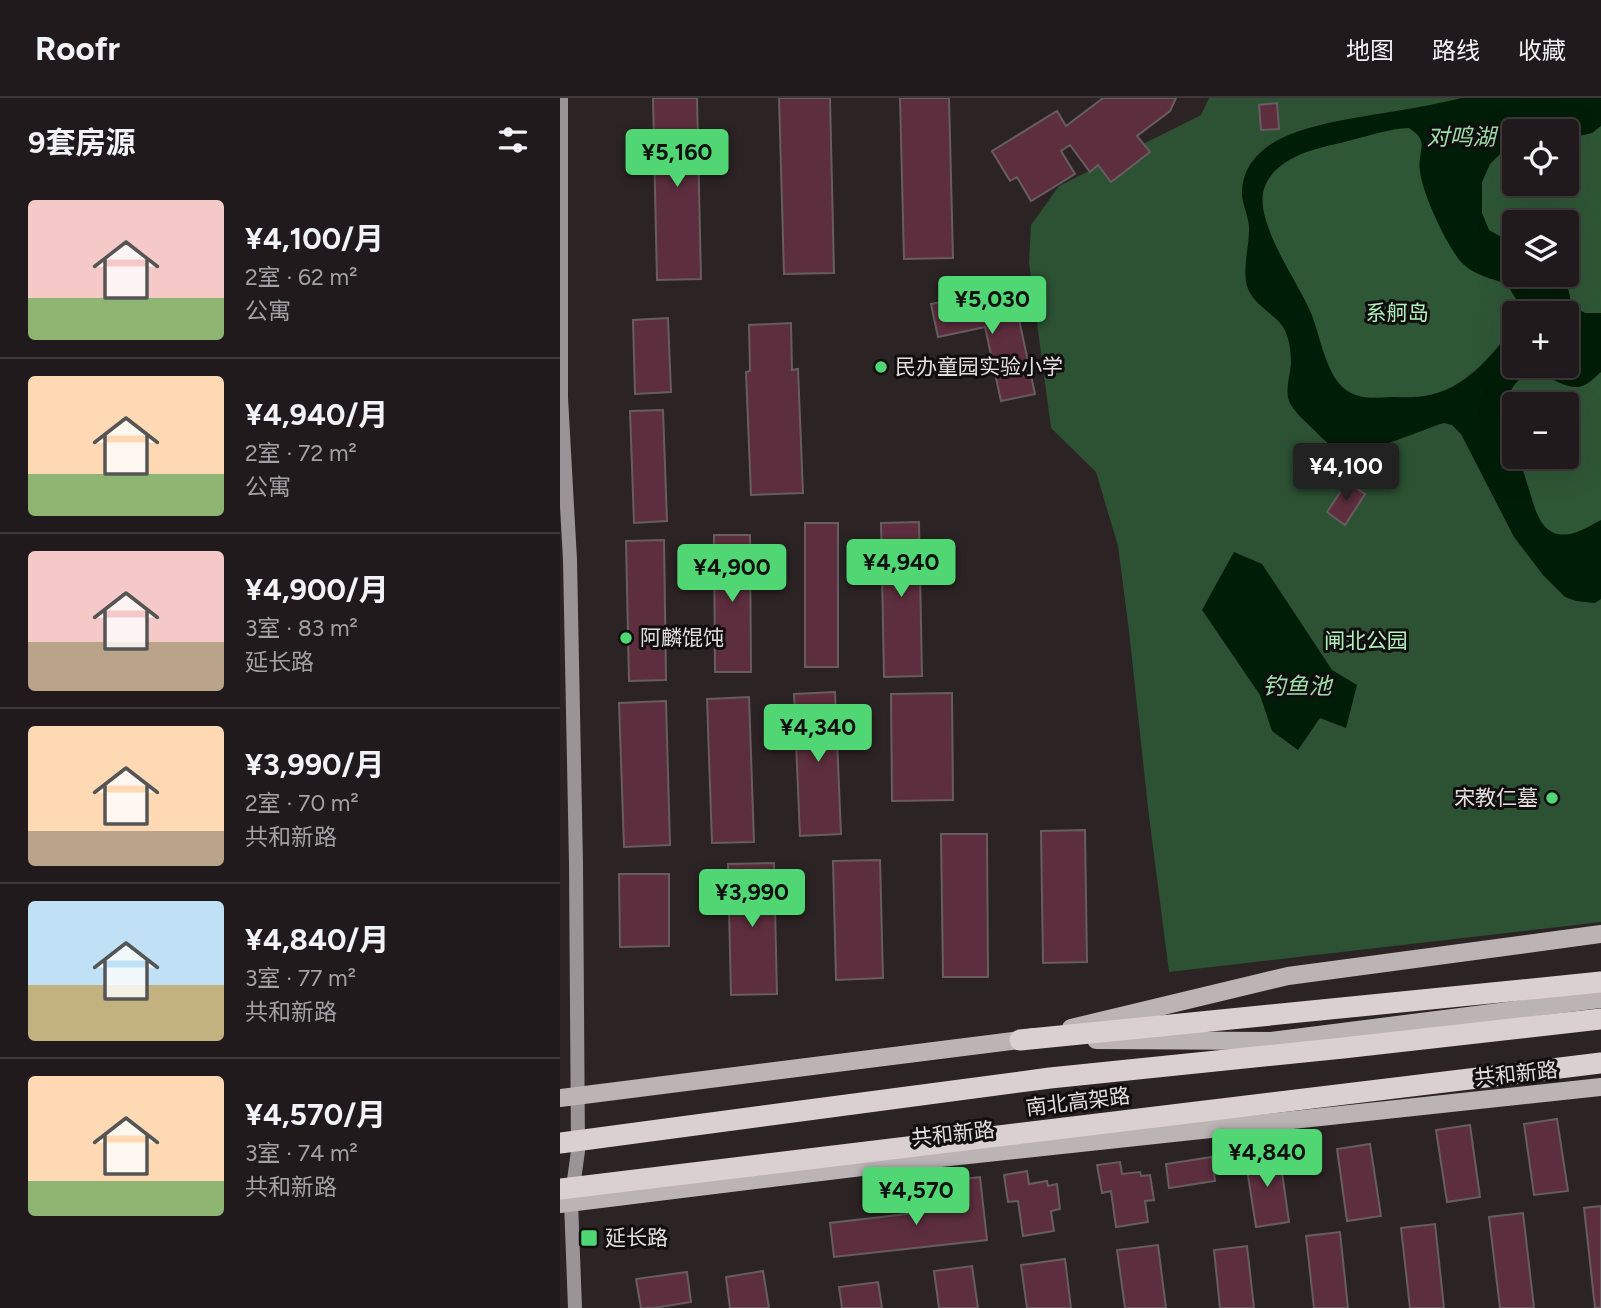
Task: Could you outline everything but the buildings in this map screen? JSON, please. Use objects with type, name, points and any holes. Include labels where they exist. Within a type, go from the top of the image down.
[{"type":"highway","points":[[1020,1040],[1601,982]]},
{"type":"highway","name":"南北高架路","points":[[560,1143],[1050,1078],[1601,1019]]},
{"type":"highway","name":"南北高架路","points":[[564,1198],[1601,1063]]},
{"type":"main road","points":[[569,1097],[1020,1040],[1288,976],[1601,934]]},
{"type":"main road","points":[[1020,1040],[1271,1041],[1601,999]]},
{"type":"main road","name":"共和新路","points":[[564,1198],[1601,1087]]},
{"type":"street","points":[[561,98],[561,398],[570,573],[576,849],[569,1097],[578,1151],[564,1198],[575,1308]]},
{"type":"green space","name":"闸北公园","points":[[1209,98],[1601,98],[1601,922],[1169,972],[1118,546],[1096,472],[1051,428],[1029,263],[1031,225],[1059,186],[1201,115]]},
{"type":"green space","points":[[1601,126],[1601,313],[1585,313],[1579,310],[1579,301],[1571,301],[1568,287],[1579,287],[1579,210],[1502,210],[1502,237],[1489,230],[1482,213],[1482,182],[1490,164],[1502,153],[1502,196],[1579,196],[1579,136],[1592,133]]},
{"type":"green space","name":"系舸岛","points":[[1409,128],[1419,135],[1422,143],[1420,175],[1430,207],[1474,272],[1502,282],[1502,287],[1509,287],[1517,301],[1502,301],[1502,341],[1476,369],[1453,387],[1426,396],[1365,398],[1346,390],[1333,377],[1310,311],[1273,239],[1263,207],[1264,188],[1272,174],[1304,152],[1394,129]]},
{"type":"green space","points":[[1601,372],[1601,520],[1577,532],[1557,534],[1544,526],[1540,519],[1523,469],[1579,469],[1579,392],[1510,392],[1522,378],[1549,378],[1566,383],[1588,384]]},
{"type":"water","name":"对鸣湖","points":[[1462,98],[1601,98],[1601,126],[1592,133],[1579,136],[1579,119],[1502,119],[1502,152],[1490,164],[1482,182],[1482,213],[1489,230],[1502,237],[1502,282],[1467,268],[1450,246],[1425,193],[1420,171],[1420,138],[1409,128],[1380,132],[1291,159],[1272,175],[1265,186],[1262,200],[1270,233],[1311,313],[1333,375],[1339,384],[1351,393],[1374,398],[1416,397],[1438,393],[1464,380],[1487,360],[1502,341],[1502,378],[1523,378],[1510,392],[1502,392],[1502,469],[1523,469],[1536,511],[1550,531],[1566,534],[1580,531],[1601,520],[1601,599],[1595,603],[1565,597],[1543,575],[1514,537],[1461,434],[1452,425],[1444,423],[1377,447],[1352,452],[1338,449],[1323,439],[1289,401],[1291,356],[1283,327],[1256,301],[1248,289],[1245,274],[1249,226],[1242,190],[1247,170],[1260,153],[1271,144],[1301,130]]},
{"type":"water","name":"对鸣湖","points":[[1509,287],[1568,287],[1571,301],[1517,301]]},
{"type":"water","name":"对鸣湖","points":[[1579,310],[1585,313],[1601,313],[1601,372],[1578,387],[1549,378],[1579,378]]},
{"type":"water","name":"钓鱼池","points":[[1234,552],[1262,564],[1332,670],[1357,685],[1346,728],[1320,718],[1298,750],[1272,731],[1260,695],[1202,610]]},
{"type":"place","name":"民办童园实验小学","points":[[881,367]]},
{"type":"place","name":"阿麟馄饨","points":[[626,638]]},
{"type":"place","name":"宋教仁墓","points":[[1552,798]]},
{"type":"place","name":"延长路","points":[[589,1238]]}]
